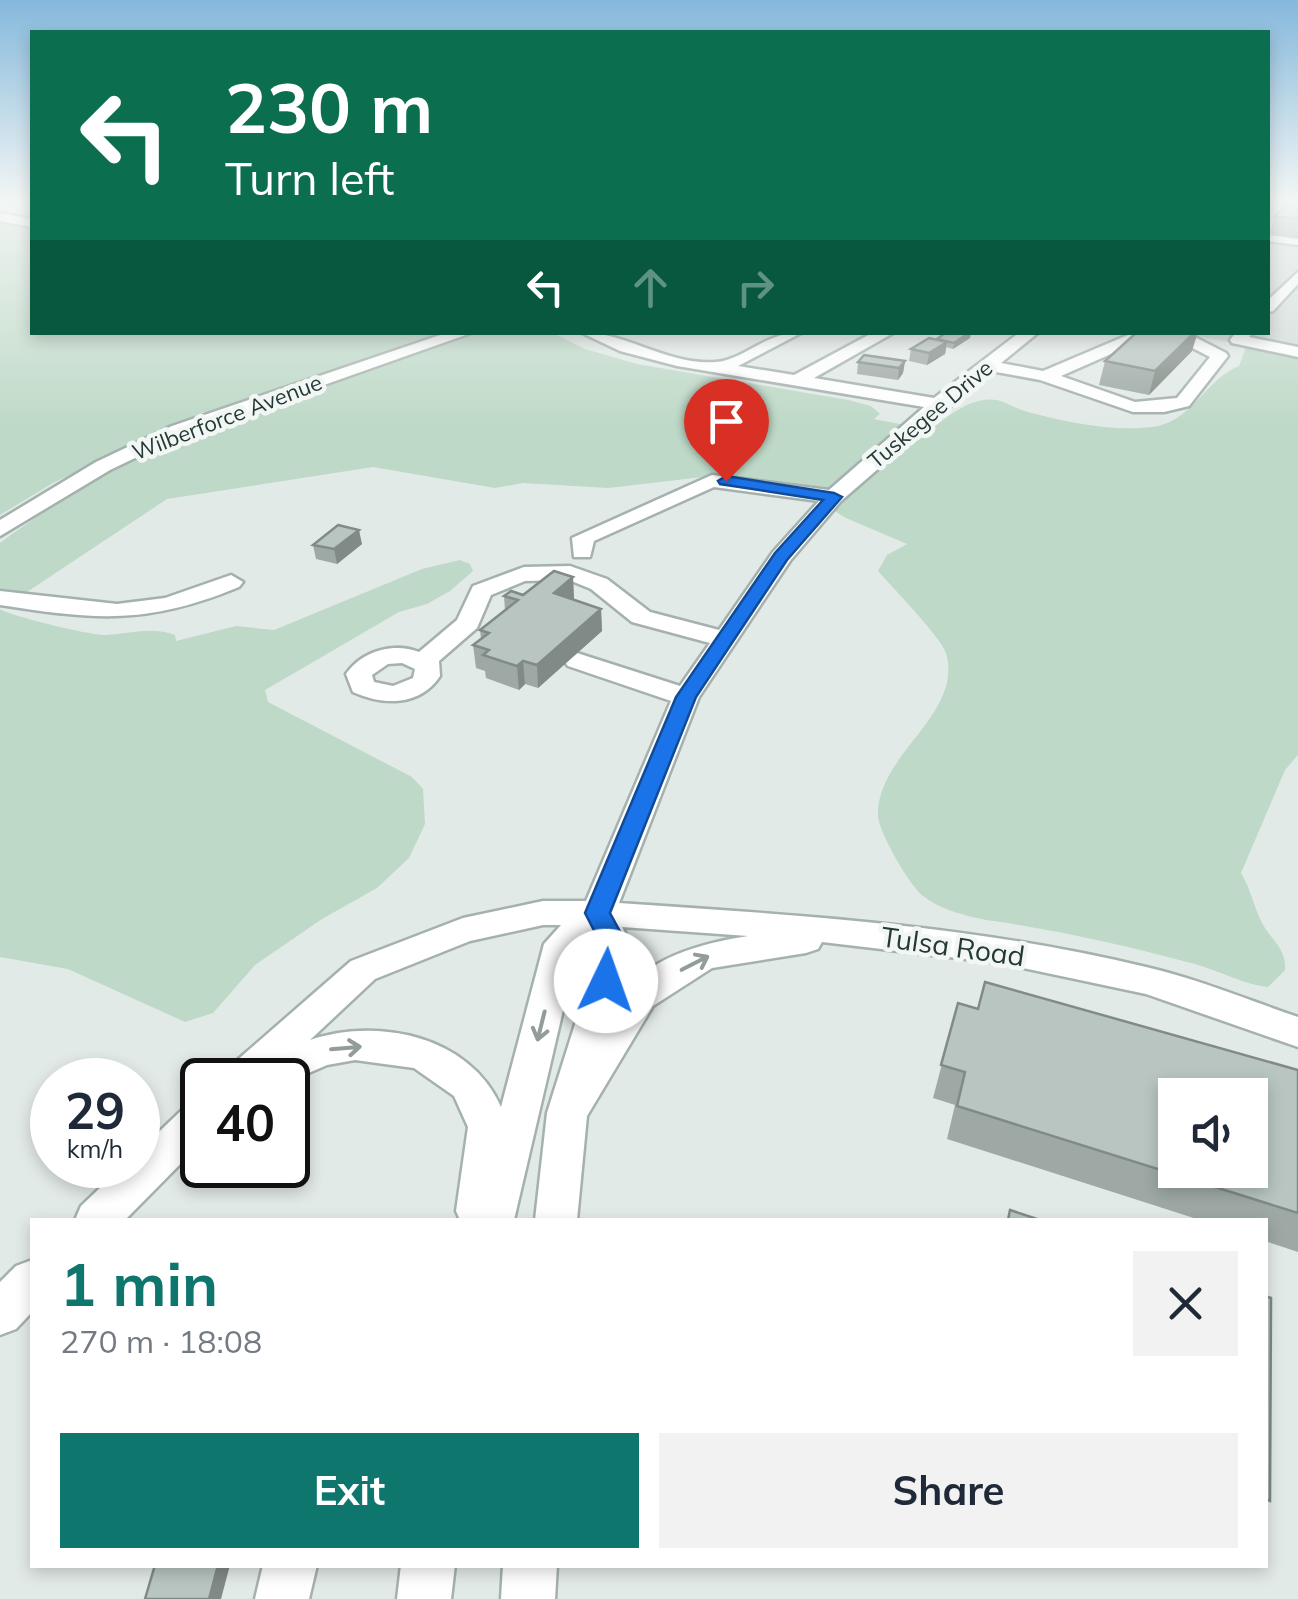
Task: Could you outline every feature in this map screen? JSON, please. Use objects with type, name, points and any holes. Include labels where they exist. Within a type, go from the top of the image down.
[{"type":"street","points":[[1270,306],[1298,276]]},
{"type":"street","name":"Wilberforce Avenue","points":[[0,530],[60,490],[139,448],[223,414],[457,335]]},
{"type":"street","points":[[595,335],[626,348],[718,369],[938,404]]},
{"type":"street","points":[[718,369],[789,335]]},
{"type":"street","points":[[796,382],[882,335]]},
{"type":"street","name":"Tuskegee Drive","points":[[492,1218],[561,944],[598,913],[686,697],[781,556],[834,497],[938,404],[1027,335]]},
{"type":"street","points":[[1044,376],[1090,362],[1137,335]]},
{"type":"street","points":[[985,366],[1044,376],[1133,407],[1164,408],[1183,402],[1220,356],[1174,335]]},
{"type":"street","points":[[1241,336],[1298,352]]},
{"type":"street","points":[[731,340],[742,358]]},
{"type":"street","points":[[582,552],[583,538],[712,481],[834,497]]},
{"type":"street","points":[[424,660],[468,624],[481,591],[506,578],[528,573],[568,572],[584,577],[638,616],[724,638]]},
{"type":"street","points":[[0,598],[124,614],[169,607],[231,582]]},
{"type":"street","points":[[577,661],[686,697]]},
{"type":"street","name":"Tulsa Road","points":[[265,1058],[363,970],[463,930],[544,913],[598,913],[856,932],[1000,950],[1149,981],[1298,1032]]},
{"type":"street","points":[[556,1218],[567,1113],[616,948],[598,913]]},
{"type":"street","points":[[567,1113],[640,996],[703,956],[856,932]]},
{"type":"street","points":[[309,1058],[334,1048],[384,1046],[411,1050],[432,1059],[468,1089],[480,1105],[488,1128],[478,1218]]},
{"type":"street","points":[[98,1218],[180,1138]]},
{"type":"street","points":[[0,1313],[30,1284]]},
{"type":"street","points":[[282,1599],[289,1568]]},
{"type":"street","points":[[424,1599],[428,1568]]},
{"type":"street","points":[[528,1599],[530,1568]]},
{"type":"shaded area","points":[[1270,276],[1298,276],[1298,355],[1192,335],[1270,335]]},
{"type":"green space","points":[[0,276],[30,276],[30,335],[557,335],[585,349],[637,364],[848,400],[871,406],[880,414],[874,419],[930,430],[962,408],[990,399],[1073,422],[1152,427],[1189,409],[1217,380],[1239,366],[1246,347],[1298,355],[1298,755],[1285,770],[1241,873],[1263,926],[1283,955],[1285,970],[1268,987],[1258,985],[1120,945],[966,915],[923,896],[896,859],[878,817],[881,795],[890,774],[943,696],[948,675],[946,653],[926,624],[878,571],[887,555],[907,544],[846,518],[795,487],[720,475],[608,488],[523,483],[495,488],[373,467],[167,499],[27,592],[0,589],[0,543],[109,473],[226,417],[203,412],[53,483],[0,515]]},
{"type":"green space","points":[[460,560],[470,564],[473,571],[450,591],[427,604],[399,612],[265,690],[268,702],[412,777],[423,789],[425,824],[409,858],[377,888],[322,919],[255,965],[213,1013],[185,1022],[68,969],[0,957],[0,609],[85,632],[106,635],[158,631],[175,635],[176,641],[236,626],[274,630],[422,569]]},
{"type":"building","points":[[943,335],[966,335],[954,343],[937,339]]},
{"type":"building","points":[[1134,335],[1192,335],[1155,371],[1105,361]]},
{"type":"building","points":[[929,338],[947,342],[929,353],[911,349]]},
{"type":"building","points":[[864,355],[905,361],[899,368],[858,362]]},
{"type":"building","points":[[338,525],[359,530],[334,549],[313,545]]},
{"type":"building","points":[[554,571],[573,577],[554,593],[601,609],[537,665],[523,661],[517,666],[483,655],[489,650],[473,645],[489,633],[480,630],[518,600],[504,596],[511,591],[523,595]]},
{"type":"building","points":[[985,982],[1298,1070],[1298,1213],[1218,1188],[1268,1188],[1268,1078],[1158,1078],[1158,1169],[957,1106],[965,1072],[941,1065],[958,1003],[978,1009]]},
{"type":"building","points":[[1010,1210],[1034,1218],[1008,1218]]},
{"type":"building","points":[[1268,1297],[1271,1298],[1268,1500]]},
{"type":"building","points":[[154,1568],[217,1568],[209,1599],[145,1599]]},
{"type":"route","points":[[606,981],[616,948],[598,913],[686,697],[781,556],[834,497],[726,481]]}]
